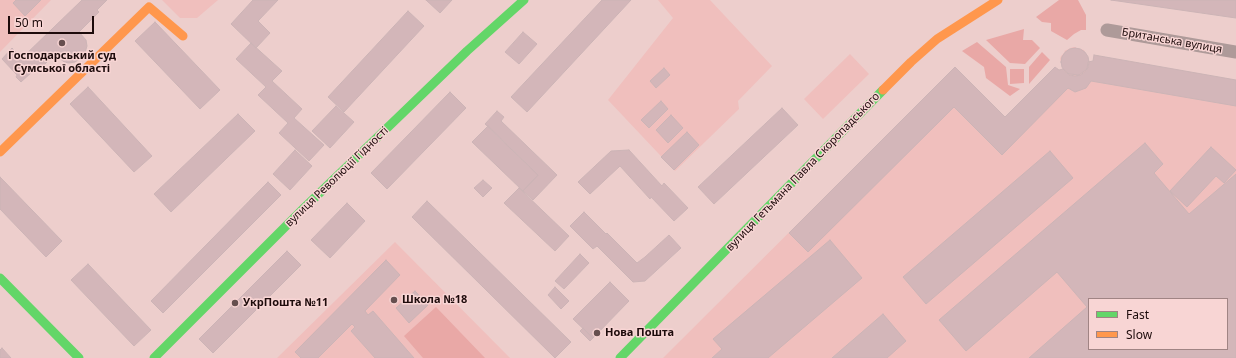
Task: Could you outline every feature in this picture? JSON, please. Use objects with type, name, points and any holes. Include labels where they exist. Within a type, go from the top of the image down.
[{"type":"street","name":"вулиця Революції Гідності","points":[[154,358],[298,214],[467,51],[524,0]]},
{"type":"street","name":"вулиця Гетьмана Павла Скоропадського","points":[[620,358],[911,62],[937,39],[998,0]]},
{"type":"street","points":[[0,152],[149,7],[183,36]]},
{"type":"street","name":"Британська вулиця","points":[[1107,30],[1236,52]]},
{"type":"street","points":[[0,278],[79,358]]},
{"type":"shaded area","points":[[0,0],[51,0],[0,52]]},
{"type":"shaded area","points":[[162,0],[218,0],[197,18],[180,18]]},
{"type":"shaded area","points":[[658,0],[710,0],[772,66],[738,101],[739,109],[675,171],[608,100],[673,18]]},
{"type":"shaded area","points":[[1059,0],[1078,0],[1086,15],[1086,30],[1081,30],[1067,40],[1051,31],[1051,23],[1042,22],[1036,17]]},
{"type":"shaded area","points":[[1024,29],[1023,40],[1032,40],[1040,48],[1025,64],[1010,63],[986,40]]},
{"type":"shaded area","points":[[977,42],[1006,67],[1008,85],[1020,89],[1010,96],[986,78],[984,67],[962,51]]},
{"type":"shaded area","points":[[1076,47],[1084,50],[1089,62],[1093,61],[1094,55],[1236,80],[1236,358],[663,358],[955,67],[1005,117],[1055,67],[1059,70],[1063,69],[1060,59],[1065,52],[1064,51]]},
{"type":"shaded area","points":[[1042,52],[1050,60],[1029,84],[1029,67]]},
{"type":"shaded area","points":[[850,54],[869,74],[823,119],[804,99]]},
{"type":"shaded area","points":[[1010,69],[1024,69],[1024,83],[1010,84]]},
{"type":"shaded area","name":"Школа №18","points":[[395,242],[510,358],[277,358]]},
{"type":"shaded area","points":[[436,307],[485,358],[423,358],[404,336]]},
{"type":"building","points":[[16,0],[41,0],[25,16],[13,3]]},
{"type":"building","name":"Господарський суд Сумської області","points":[[82,0],[107,0],[97,10],[99,12],[79,32],[86,40],[87,46],[84,56],[75,62],[69,63],[64,62],[55,54],[36,73],[33,71],[21,82],[16,77],[17,75],[2,59],[12,48],[22,58]]},
{"type":"building","points":[[253,0],[278,0],[258,21],[270,33],[256,48],[231,24]]},
{"type":"building","points":[[426,0],[452,0],[440,13]]},
{"type":"building","points":[[602,0],[631,0],[527,112],[511,97]]},
{"type":"building","points":[[1111,0],[1236,0],[1236,18]]},
{"type":"building","points":[[408,11],[424,26],[344,112],[328,97]]},
{"type":"building","points":[[155,22],[220,90],[200,109],[135,41]]},
{"type":"building","points":[[523,32],[537,44],[519,64],[505,52]]},
{"type":"building","points":[[251,43],[282,71],[272,81],[302,109],[294,118],[324,145],[309,161],[279,133],[288,123],[258,95],[266,87],[236,59]]},
{"type":"building","points":[[1075,48],[1085,52],[1089,62],[1085,72],[1075,76],[1065,72],[1061,62],[1065,52]]},
{"type":"building","points":[[1094,55],[1236,80],[1236,106],[1091,81],[1086,88],[1075,92],[1068,88],[1002,155],[954,107],[808,252],[789,233],[955,67],[1005,117],[1055,67],[1059,70],[1063,69],[1069,74],[1079,75],[1087,69],[1088,62],[1093,61]]},
{"type":"building","points":[[664,68],[670,75],[656,88],[650,81]]},
{"type":"building","points":[[88,87],[152,156],[134,172],[70,104]]},
{"type":"building","points":[[450,92],[466,108],[387,189],[371,173]]},
{"type":"building","points":[[661,101],[668,109],[649,128],[641,120]]},
{"type":"building","points":[[336,106],[354,122],[330,148],[312,131]]},
{"type":"building","points":[[782,108],[798,125],[714,204],[698,187]]},
{"type":"building","points":[[497,111],[504,117],[501,121],[557,175],[533,200],[523,191],[538,175],[485,124]]},
{"type":"building","points":[[238,114],[255,131],[171,212],[154,194]]},
{"type":"building","points":[[671,115],[683,128],[668,143],[656,130]]},
{"type":"building","points":[[488,126],[538,175],[523,191],[472,142]]},
{"type":"building","points":[[687,132],[699,145],[674,170],[661,157]]},
{"type":"building","points":[[1145,143],[1163,164],[1154,173],[1189,214],[1236,174],[1236,358],[1029,358],[1087,307],[1057,272],[966,351],[939,320]]},
{"type":"building","points":[[1211,147],[1236,170],[1224,183],[1216,176],[1187,207],[1170,191]]},
{"type":"building","points":[[295,150],[312,166],[290,190],[273,174]]},
{"type":"building","points":[[629,150],[662,186],[664,183],[688,208],[674,221],[651,197],[650,199],[620,166],[590,194],[578,182],[611,151]]},
{"type":"building","points":[[1050,151],[1073,178],[926,304],[903,277]]},
{"type":"building","points":[[0,177],[62,241],[46,257],[0,209]]},
{"type":"building","points":[[483,180],[492,188],[483,197],[474,188]]},
{"type":"building","points":[[268,182],[281,195],[163,313],[151,301]]},
{"type":"building","points":[[519,188],[569,236],[555,251],[504,203]]},
{"type":"building","points":[[427,201],[571,342],[555,358],[412,217]]},
{"type":"building","points":[[347,203],[365,221],[330,258],[311,240]]},
{"type":"building","points":[[584,212],[637,263],[669,235],[681,248],[645,281],[633,282],[597,246],[593,249],[570,226]]},
{"type":"building","points":[[830,240],[862,278],[768,358],[712,358],[722,349],[713,339]]},
{"type":"building","points":[[287,251],[301,265],[213,353],[199,339]]},
{"type":"building","points":[[580,254],[589,263],[564,289],[555,281]]},
{"type":"building","points":[[386,260],[400,275],[365,311],[368,315],[373,311],[414,358],[375,358],[351,331],[355,327],[352,324],[318,358],[301,358],[295,352]]},
{"type":"building","points":[[88,264],[151,330],[134,346],[71,280]]},
{"type":"building","points":[[610,282],[629,301],[593,338],[573,319]]},
{"type":"building","points":[[555,287],[569,301],[561,309],[548,295]]},
{"type":"building","points":[[415,291],[428,305],[409,323],[396,308]]},
{"type":"building","points":[[883,314],[906,341],[887,358],[832,358]]},
{"type":"building","points":[[583,328],[593,338],[590,341],[580,331]]},
{"type":"building","points":[[2,348],[11,358],[0,358],[0,350]]},
{"type":"traffic: fast","points":[[154,358],[303,209],[467,51],[524,0]]},
{"type":"traffic: fast","points":[[620,358],[883,90]]},
{"type":"traffic: fast","points":[[0,278],[79,358]]},
{"type":"traffic: slow","points":[[883,90],[937,39],[998,0]]},
{"type":"traffic: slow","points":[[0,152],[149,7],[183,36]]},
{"type":"place","name":"Господарський суд Сумської області","points":[[62,43]]},
{"type":"place","name":"Школа №18","points":[[394,300]]},
{"type":"place","name":"УкрПошта №11","points":[[235,303]]},
{"type":"place","name":"Нова Пошта","points":[[597,333]]}]
